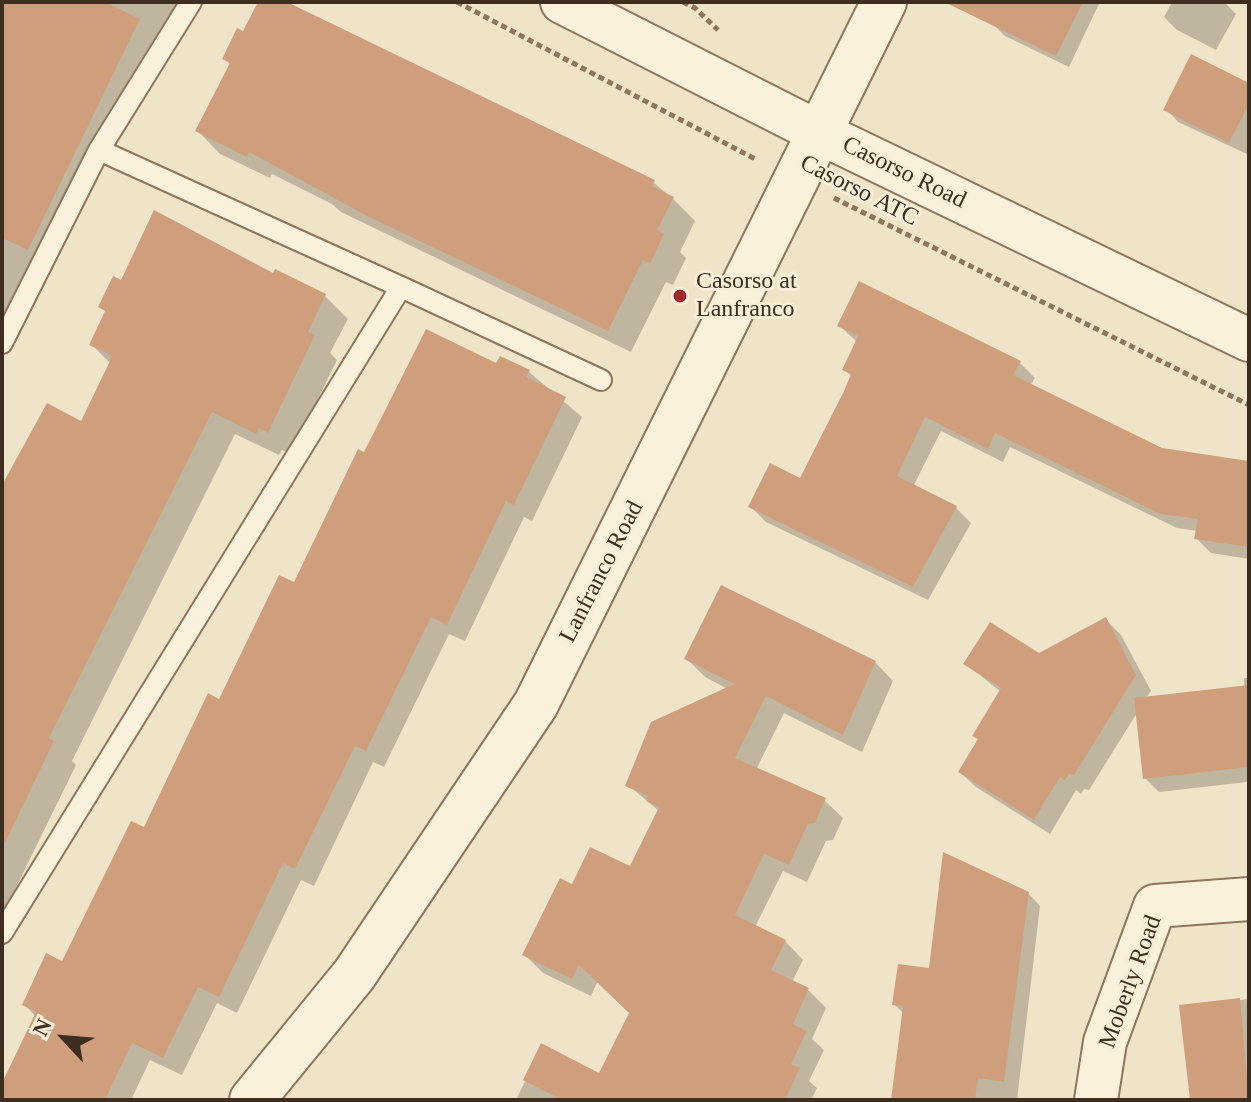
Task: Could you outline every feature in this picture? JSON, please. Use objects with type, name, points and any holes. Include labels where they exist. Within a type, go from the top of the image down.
[{"type":"street","name":"Casorso Road","points":[[562,2],[820,133],[1249,340]]},
{"type":"street","name":"Lanfranco Road","points":[[252,1100],[354,975],[536,704],[798,181],[884,2]]},
{"type":"street","name":"Moberly Road","points":[[1096,1100],[1105,1042],[1155,906],[1249,899]]},
{"type":"lane","points":[[2,343],[99,150],[191,2]]},
{"type":"lane","points":[[99,150],[601,380]]},
{"type":"lane","points":[[2,933],[401,287]]},
{"type":"path","name":"Casorso ATC","points":[[457,2],[798,181],[1249,405]]},
{"type":"building","points":[[2,2],[105,2],[140,19],[28,250],[2,238]]},
{"type":"building","points":[[258,2],[287,2],[655,180],[652,186],[674,197],[657,230],[664,234],[650,264],[643,260],[608,331],[367,216],[249,152],[247,157],[195,131],[230,63],[222,59],[237,28],[243,31]]},
{"type":"building","points":[[944,2],[1083,2],[1056,56]]},
{"type":"building","points":[[1191,54],[1249,83],[1249,104],[1229,143],[1163,110]]},
{"type":"building","points":[[154,210],[273,273],[275,269],[326,294],[308,332],[315,335],[268,433],[259,428],[256,434],[212,412],[49,738],[54,741],[2,849],[2,485],[47,403],[81,421],[111,355],[89,345],[105,311],[98,307],[113,276],[121,280]]},
{"type":"building","points":[[859,281],[1021,361],[1013,375],[1162,448],[1249,461],[1249,547],[1194,539],[1198,519],[1160,514],[995,433],[988,449],[925,417],[897,476],[957,506],[913,587],[748,507],[770,463],[800,478],[844,391],[851,374],[842,370],[858,336],[837,326]]},
{"type":"building","points":[[426,329],[496,363],[500,356],[530,370],[526,377],[566,397],[514,505],[506,501],[447,625],[431,617],[366,751],[355,746],[295,869],[283,863],[219,997],[198,987],[163,1058],[132,1043],[105,1100],[2,1100],[2,1083],[36,1012],[22,1005],[46,953],[62,961],[131,821],[144,827],[208,693],[219,699],[279,575],[294,582],[358,449],[364,452]]},
{"type":"building","points":[[721,585],[876,661],[843,735],[766,696],[735,758],[826,798],[815,823],[808,824],[789,865],[764,854],[735,915],[786,940],[771,970],[809,988],[793,1024],[807,1031],[791,1064],[800,1068],[785,1100],[562,1100],[523,1080],[541,1043],[599,1073],[629,1013],[579,965],[572,979],[522,955],[560,878],[572,884],[590,847],[630,866],[659,807],[646,801],[648,796],[625,786],[651,722],[734,684],[684,659]]},
{"type":"building","points":[[1106,617],[1136,675],[1074,775],[1069,774],[1065,780],[1060,777],[1034,820],[958,772],[978,739],[972,736],[1001,688],[963,664],[990,622],[1039,653]]},
{"type":"building","points":[[1249,685],[1249,767],[1143,779],[1134,698]]},
{"type":"building","points":[[943,852],[1029,892],[1004,1082],[978,1078],[975,1100],[891,1100],[903,1006],[892,1005],[898,964],[929,968]]},
{"type":"building","points":[[1240,998],[1249,1100],[1190,1100],[1179,1005]]},
{"type":"place","name":"Casorso at Lanfranco","points":[[680,296]]}]
